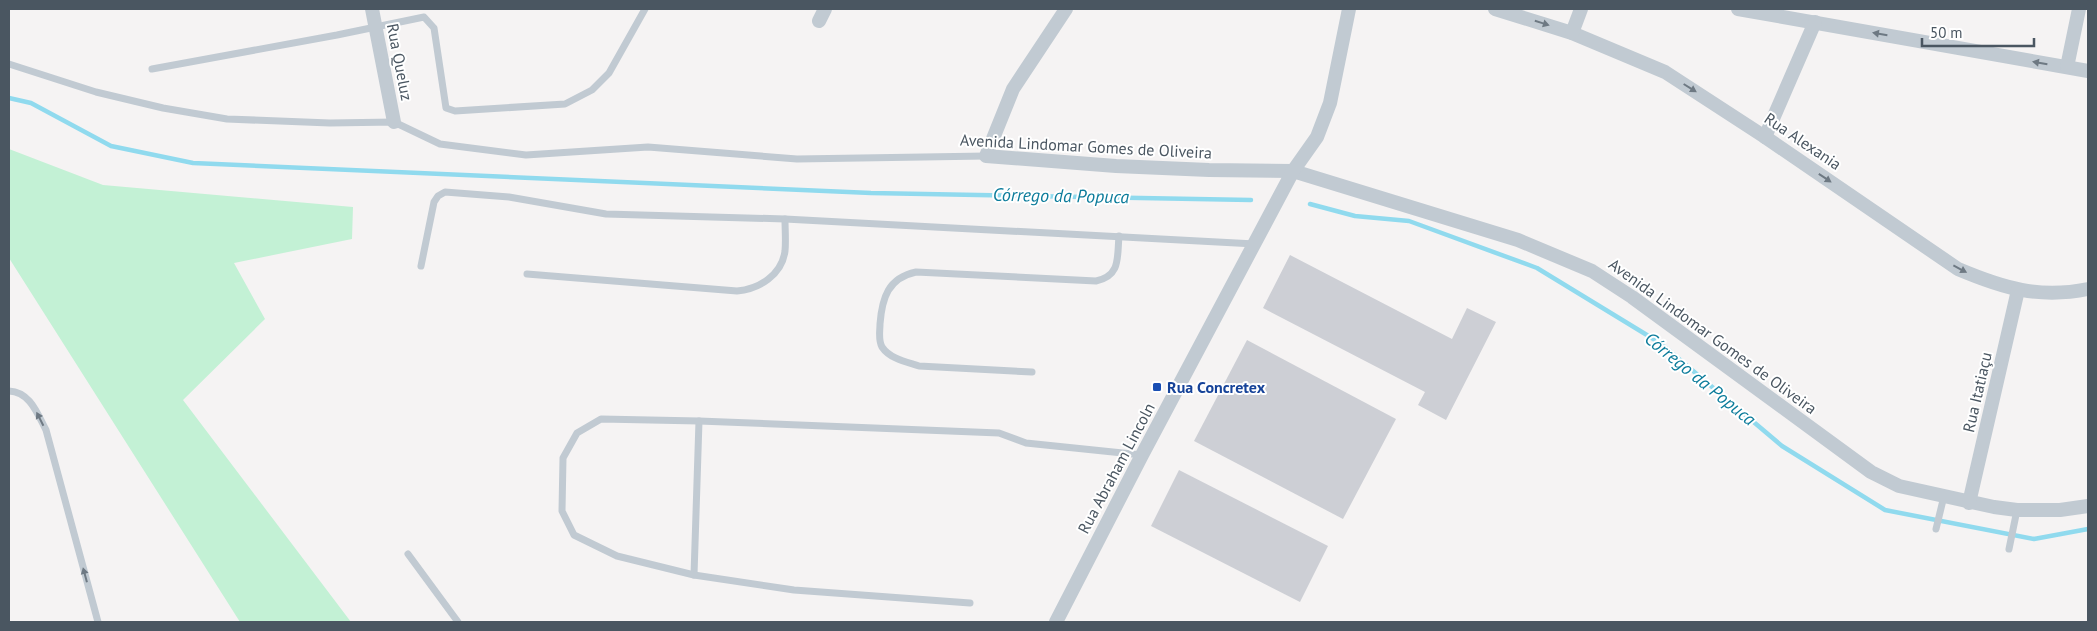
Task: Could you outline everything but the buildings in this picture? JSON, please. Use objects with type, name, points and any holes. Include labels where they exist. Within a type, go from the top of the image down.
[{"type":"street","name":"Rua Queluz","points":[[372,9],[394,122]]},
{"type":"street","points":[[986,156],[1014,89],[1066,9]]},
{"type":"street","points":[[1293,171],[1317,137],[1330,103],[1349,9]]},
{"type":"street","name":"Rua Alexania","points":[[1495,9],[1572,32],[1664,72],[1766,137],[1958,268],[1987,282],[2037,293],[2068,293],[2088,290]]},
{"type":"street","points":[[1572,32],[1581,9]]},
{"type":"street","points":[[1738,9],[2088,71]]},
{"type":"street","points":[[2067,68],[2078,9]]},
{"type":"street","points":[[1766,137],[1815,22]]},
{"type":"street","name":"Avenida Lindomar Gomes de Oliveira","points":[[986,156],[1126,166],[1209,170],[1293,171],[1518,240],[1592,271],[1632,297],[1871,472],[1899,486],[1969,502],[2017,510],[2060,510],[2088,506]]},
{"type":"street","name":"Rua Abraham Lincoln","points":[[1056,622],[1142,455],[1293,171]]},
{"type":"street","name":"Rua Itatiaçu","points":[[1969,502],[2018,290]]},
{"type":"lane","points":[[152,69],[424,17],[434,28],[446,108],[464,111],[565,104],[592,90],[608,73],[645,9]]},
{"type":"lane","name":"Avenida Lindomar Gomes de Oliveira","points":[[9,64],[96,92],[163,108],[228,119],[330,123],[394,122],[440,144],[526,155],[648,147],[798,159],[986,156]]},
{"type":"lane","points":[[421,266],[434,202],[438,196],[445,192],[509,197],[606,214],[785,219],[1255,244]]},
{"type":"lane","points":[[527,274],[737,291],[751,290],[764,284],[781,263],[785,252],[785,219]]},
{"type":"lane","points":[[1032,372],[919,366],[890,355],[882,347],[879,336],[882,307],[886,294],[894,283],[904,275],[916,272],[1096,281],[1106,279],[1113,273],[1117,264],[1119,236]]},
{"type":"lane","points":[[9,391],[17,391],[32,403],[46,430],[98,622]]},
{"type":"lane","points":[[970,602],[794,590],[694,575],[617,556],[574,535],[562,511],[563,458],[577,433],[601,419],[999,433],[1026,444],[1142,455]]},
{"type":"lane","points":[[694,575],[700,421]]},
{"type":"lane","points":[[1936,529],[1944,496]]},
{"type":"lane","points":[[2010,549],[2017,510]]},
{"type":"lane","points":[[408,554],[458,622]]},
{"type":"green space","points":[[9,149],[103,185],[353,207],[352,239],[234,263],[265,319],[183,400],[351,622],[240,622],[9,258]]},
{"type":"waterway","points":[[9,98],[31,103],[111,146],[193,163],[871,193],[1251,200]]},
{"type":"waterway","name":"Córrego da Popuca","points":[[1310,204],[1355,216],[1409,221],[1537,268],[1660,343],[1782,446],[1885,510],[2034,539],[2088,529]]},
{"type":"place","name":"Rua Concretex","points":[[1157,387]]}]
